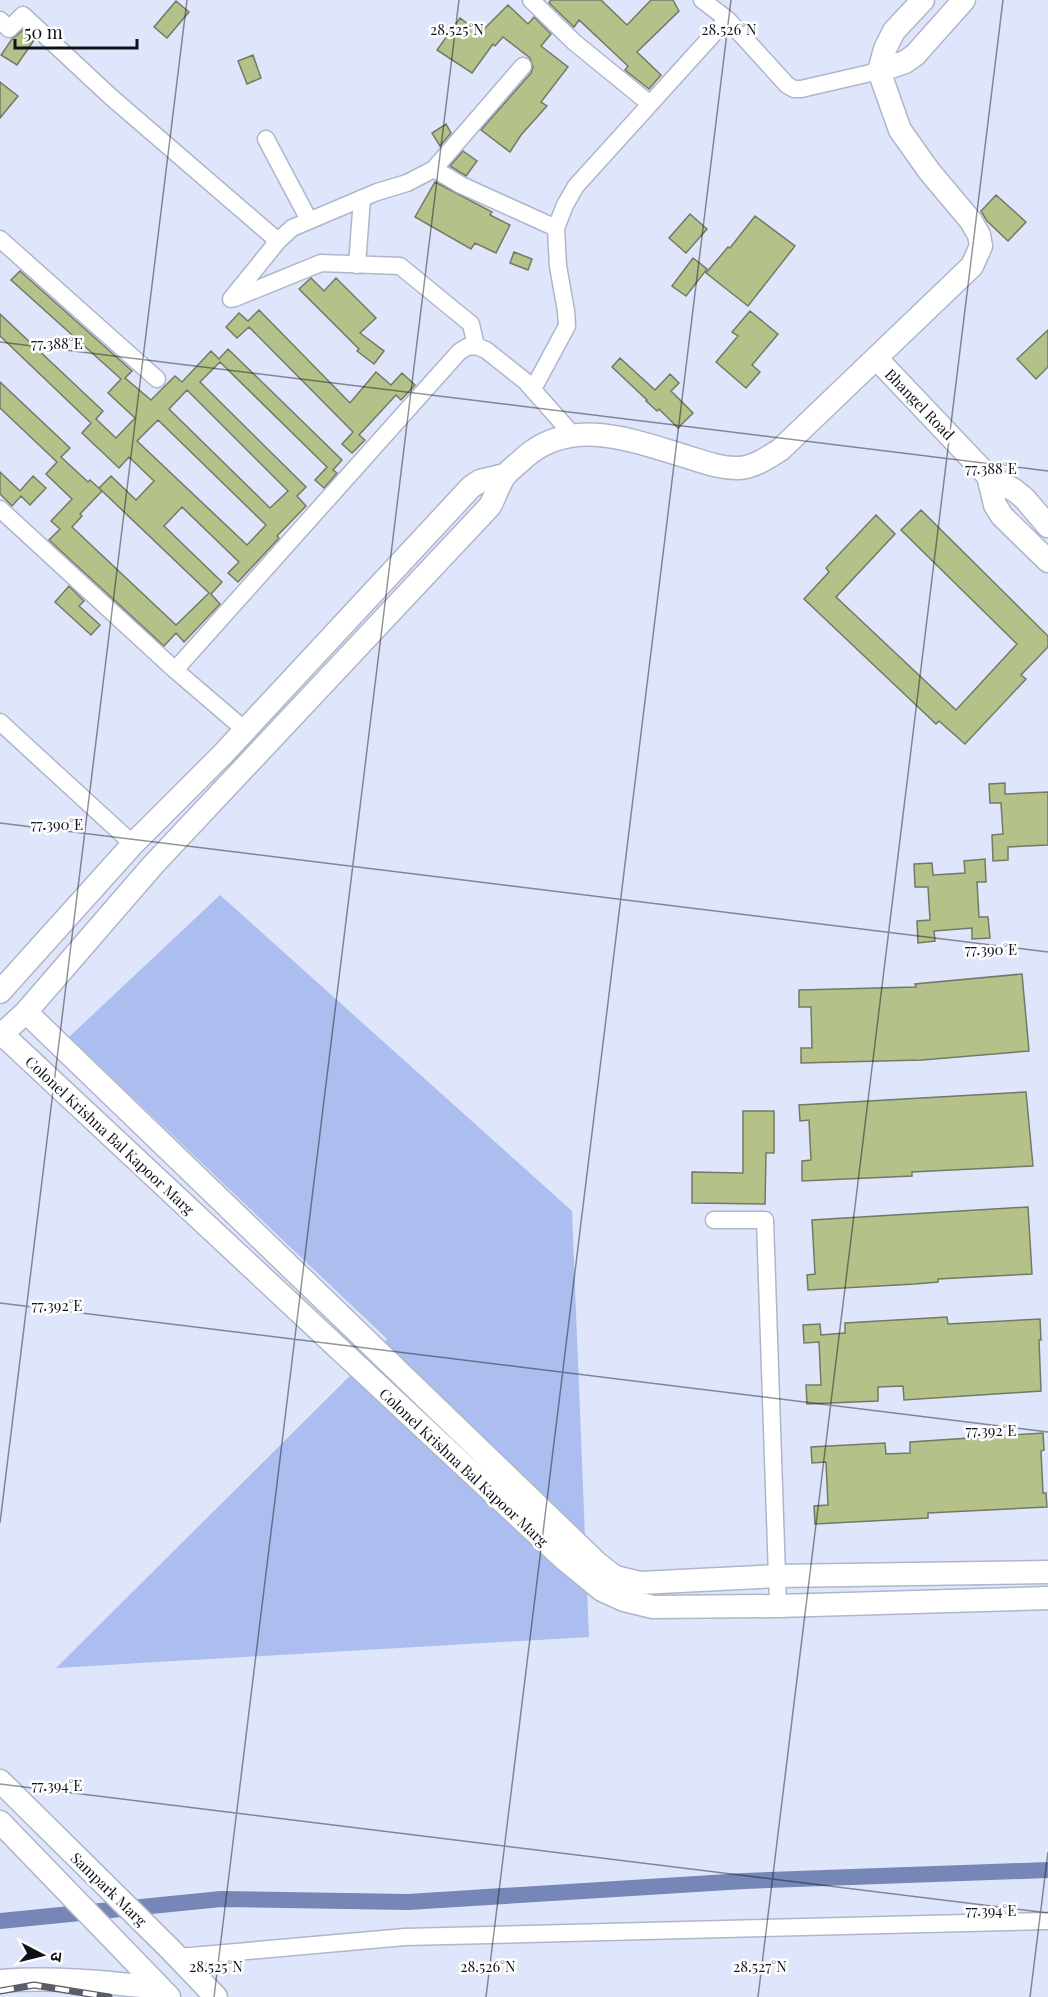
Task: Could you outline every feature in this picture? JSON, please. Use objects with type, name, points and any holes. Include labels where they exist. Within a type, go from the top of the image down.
[{"type":"street","points":[[531,0],[574,42],[650,104]]},
{"type":"street","points":[[702,0],[727,19],[787,85],[801,90],[879,71],[904,62],[915,55],[964,0]]},
{"type":"street","points":[[1,1035],[26,1012],[153,865],[489,506],[505,475],[532,451],[552,440],[573,435],[607,435],[633,440],[719,466],[738,468],[756,464],[780,450],[972,266],[981,246],[979,235],[971,221],[929,171],[900,130],[879,71],[885,49],[894,32],[923,0]]},
{"type":"street","points":[[0,20],[9,29],[23,15],[111,97],[278,241]]},
{"type":"street","points":[[533,389],[567,326],[567,311],[558,266],[556,228],[565,205],[576,186],[727,19]]},
{"type":"street","points":[[476,346],[471,324],[400,266],[321,263],[231,299],[278,241],[292,228],[362,198],[407,183],[434,169],[523,66]]},
{"type":"street","points":[[266,139],[309,220]]},
{"type":"street","points":[[434,169],[461,185],[556,228]]},
{"type":"street","points":[[357,265],[362,198]]},
{"type":"street","points":[[0,239],[157,379]]},
{"type":"street","points":[[175,670],[459,352],[467,347],[476,346],[486,351],[533,389],[573,435]]},
{"type":"street","name":"Bhangel Road","points":[[877,359],[988,476],[1024,498],[1048,526]]},
{"type":"street","points":[[0,992],[133,844],[223,754],[471,486],[480,481],[505,475]]},
{"type":"street","name":"Bhangel Road","points":[[988,476],[995,505],[1002,516],[1045,553]]},
{"type":"street","points":[[0,509],[175,670],[245,730]]},
{"type":"street","points":[[0,722],[133,844]]},
{"type":"street","points":[[223,754],[240,774]]},
{"type":"street","points":[[103,877],[127,895]]},
{"type":"street","points":[[26,1012],[597,1563],[615,1576],[640,1583],[777,1576],[1048,1572]]},
{"type":"street","name":"Colonel Krishna Bal Kapoor Marg","points":[[1,1035],[562,1558],[602,1590],[624,1600],[653,1607],[778,1606],[1048,1598]]},
{"type":"street","points":[[714,1220],[765,1220],[778,1606]]},
{"type":"street","name":"Sampark Marg","points":[[0,1781],[216,1997]]},
{"type":"street","name":"Sampark Marg","points":[[3,1826],[164,1992]]},
{"type":"street","points":[[174,1953],[405,1937],[1048,1921]]},
{"type":"street","points":[[0,1981],[46,1979],[99,1981],[164,1992]]},
{"type":"shaded area","points":[[220,895],[572,1211],[589,1637],[56,1668],[387,1339],[69,1037]]},
{"type":"building","points":[[551,0],[601,0],[627,25],[651,0],[673,0],[679,11],[637,52],[661,75],[649,89],[625,70],[628,66],[579,20],[574,27],[549,3]]},
{"type":"building","points":[[176,1],[189,12],[167,38],[154,27]]},
{"type":"building","points":[[508,5],[528,24],[534,17],[551,34],[541,46],[568,67],[541,102],[547,106],[521,135],[510,152],[481,130],[531,73],[533,67],[530,58],[503,37],[495,46],[493,44],[472,73],[437,50],[460,18],[480,33]]},
{"type":"building","points":[[23,30],[34,40],[17,65],[1,55],[12,39]]},
{"type":"building","points":[[253,55],[261,78],[247,84],[238,61]]},
{"type":"building","points":[[0,82],[18,96],[0,118]]},
{"type":"building","points":[[446,124],[451,133],[440,146],[432,133]]},
{"type":"building","points":[[463,151],[477,161],[466,176],[450,166]]},
{"type":"building","points":[[435,182],[492,212],[490,215],[510,225],[496,253],[475,243],[471,249],[415,217]]},
{"type":"building","points":[[996,195],[1026,222],[1008,241],[987,221],[981,211]]},
{"type":"building","points":[[690,214],[707,229],[686,253],[669,238]]},
{"type":"building","points":[[755,216],[795,246],[748,306],[706,273],[728,247],[730,248]]},
{"type":"building","points":[[514,252],[532,259],[528,270],[510,263]]},
{"type":"building","points":[[693,258],[707,269],[686,296],[672,286]]},
{"type":"building","points":[[20,271],[132,371],[125,378],[151,400],[175,376],[182,382],[211,351],[219,359],[228,349],[342,460],[333,470],[337,473],[324,488],[315,480],[327,467],[220,362],[200,382],[306,487],[297,496],[306,506],[238,582],[228,573],[239,562],[182,507],[164,526],[222,582],[211,594],[220,604],[184,642],[176,633],[164,646],[49,540],[60,529],[51,521],[72,499],[46,474],[57,462],[0,408],[0,382],[70,448],[61,457],[88,482],[90,480],[102,491],[80,514],[82,516],[72,527],[176,625],[209,593],[99,488],[111,476],[136,500],[154,481],[129,457],[119,468],[82,433],[91,423],[0,336],[0,314],[103,411],[96,419],[116,438],[135,418],[108,393],[121,379],[11,280]],"holes":[[[187,390],[288,491],[270,508],[169,409]],[[158,420],[266,525],[247,545],[137,441]]]},
{"type":"building","points":[[311,278],[324,291],[336,278],[376,318],[360,333],[384,351],[374,364],[357,351],[359,349],[299,289]]},
{"type":"building","points":[[259,310],[350,403],[376,372],[391,385],[402,373],[415,385],[401,400],[396,395],[359,435],[365,440],[352,453],[342,444],[353,432],[249,327],[237,338],[226,327],[239,313],[248,321]]},
{"type":"building","points":[[750,311],[778,334],[752,365],[760,372],[746,388],[716,362],[738,336],[732,332]]},
{"type":"building","points":[[1048,330],[1048,367],[1036,379],[1017,359]]},
{"type":"building","points":[[620,358],[655,390],[670,374],[679,383],[671,391],[693,413],[678,428],[659,409],[657,411],[646,401],[612,367]]},
{"type":"building","points":[[0,472],[20,491],[33,476],[46,488],[30,505],[21,496],[12,506],[0,494]]},
{"type":"building","points":[[921,510],[1048,636],[1048,647],[1021,675],[1026,679],[965,744],[939,721],[936,724],[804,599],[829,572],[826,568],[876,515],[895,534],[836,597],[956,710],[1017,644],[901,530]]},
{"type":"building","points":[[69,586],[84,601],[79,606],[100,625],[91,635],[55,602]]},
{"type":"building","points":[[1005,783],[1005,794],[1048,792],[1048,845],[1008,847],[1008,860],[993,861],[992,835],[1003,834],[1001,803],[990,803],[989,784]]},
{"type":"building","points":[[985,859],[986,882],[977,882],[979,917],[988,917],[990,938],[972,939],[972,928],[934,931],[935,941],[918,943],[917,921],[930,920],[928,887],[915,887],[914,864],[932,863],[933,875],[965,873],[964,861]]},
{"type":"building","points":[[1022,974],[1029,1051],[922,1060],[801,1063],[801,1048],[812,1048],[811,1007],[799,1007],[799,990],[916,987],[915,984]]},
{"type":"building","points":[[1026,1092],[1033,1166],[912,1172],[912,1176],[802,1181],[802,1161],[811,1160],[809,1120],[800,1121],[799,1105]]},
{"type":"building","points":[[743,1111],[774,1111],[774,1153],[766,1153],[765,1204],[692,1203],[692,1172],[743,1173]]},
{"type":"building","points":[[1028,1207],[1032,1274],[808,1290],[807,1275],[815,1274],[812,1220]]},
{"type":"building","points":[[947,1317],[948,1324],[1040,1319],[1041,1391],[904,1400],[903,1386],[878,1387],[878,1401],[807,1404],[806,1385],[821,1385],[819,1342],[804,1343],[803,1325],[820,1324],[821,1335],[845,1333],[845,1323]]},
{"type":"building","points":[[1043,1433],[1044,1450],[1041,1451],[1043,1493],[1046,1493],[1047,1507],[928,1513],[928,1518],[815,1524],[814,1506],[828,1505],[826,1462],[812,1463],[811,1447],[885,1443],[886,1454],[910,1453],[910,1442]]},
{"type":"waterway","points":[[0,1921],[221,1899],[408,1902],[744,1881],[1048,1870]]},
{"type":"railway","points":[[0,1991],[34,1985],[109,1997]]}]
